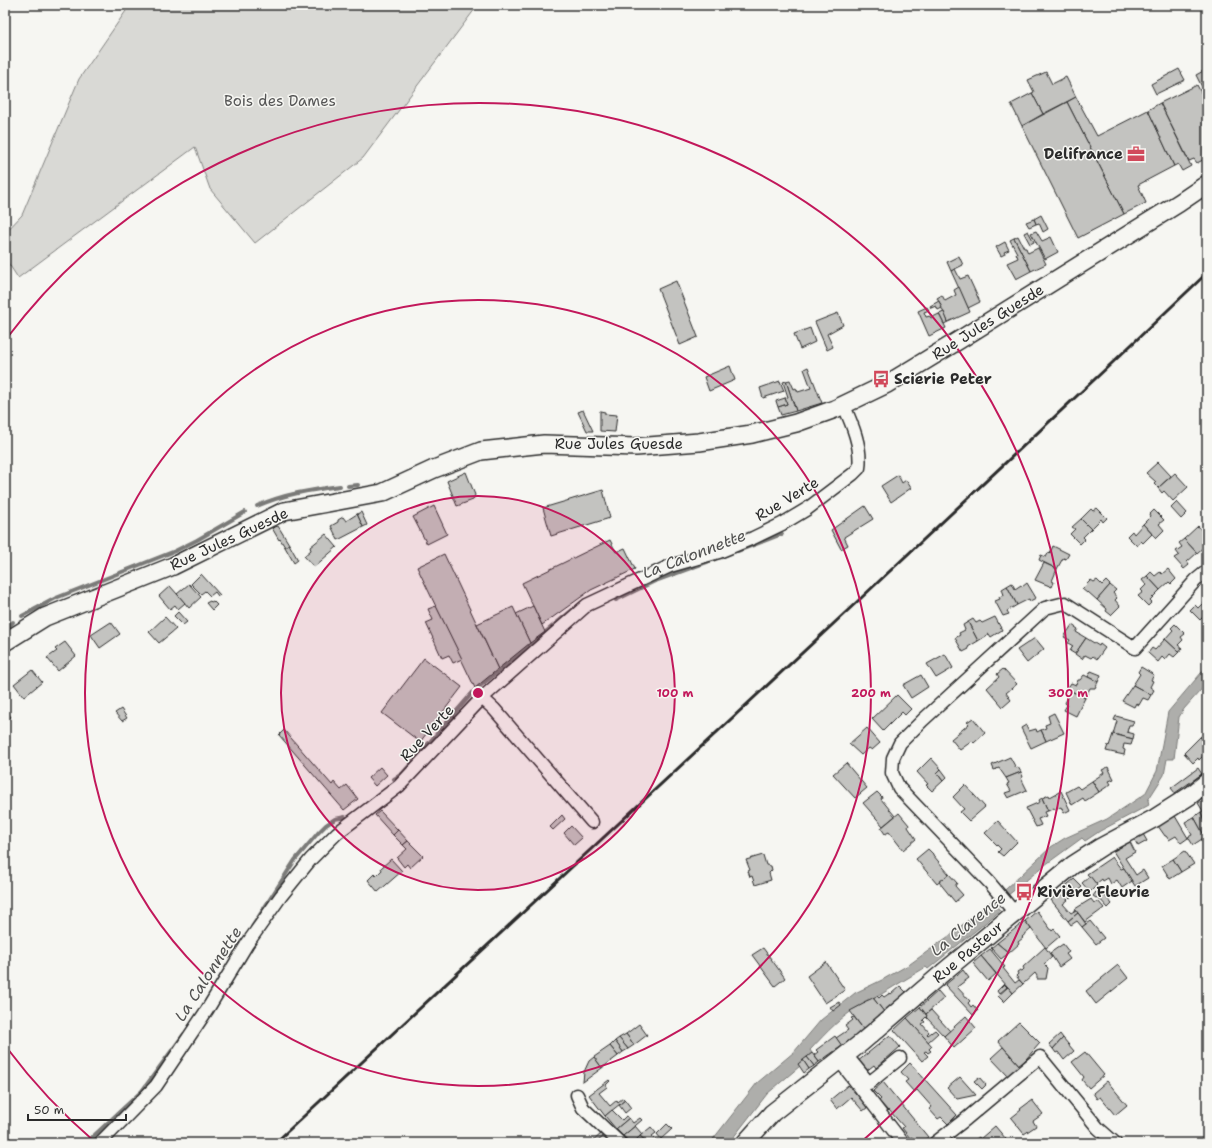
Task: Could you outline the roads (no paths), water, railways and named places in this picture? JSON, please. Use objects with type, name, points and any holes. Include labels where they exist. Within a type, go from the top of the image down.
[{"type":"street","name":"Rue Jules Guesde","points":[[5,642],[45,618],[173,566],[284,510],[382,493],[434,469],[481,451],[544,444],[636,447],[699,442],[752,434],[796,423],[844,406],[887,384],[956,342],[1207,184]]},
{"type":"street","name":"Rue Verte","points":[[100,1143],[156,1086],[207,1010],[247,944],[281,896],[311,859],[337,833],[399,786],[482,698],[587,605],[670,566],[718,552],[753,538],[782,524],[807,509],[853,474],[859,468],[859,452],[856,437],[844,406]]},
{"type":"street","points":[[1011,907],[899,788],[892,773],[893,758],[900,743],[1045,608],[1065,603],[1134,648],[1196,580],[1207,571]]},
{"type":"street","points":[[482,698],[494,709],[592,822]]},
{"type":"street","name":"Rue Pasteur","points":[[745,1143],[772,1113],[842,1057],[1011,907],[1101,847],[1155,818],[1191,795],[1207,782]]},
{"type":"street","points":[[842,1057],[869,1083],[900,1058]]},
{"type":"street","points":[[842,1057],[903,1143]]},
{"type":"street","points":[[935,1143],[1040,1057],[1098,1128],[1115,1143]]},
{"type":"street","points":[[577,1095],[583,1108],[620,1143]]},
{"type":"water","name":"La Clarence","points":[[1207,666],[1207,683],[1184,709],[1179,717],[1174,759],[1167,759],[1164,775],[1148,800],[1149,805],[1100,831],[1085,841],[1082,838],[1045,865],[996,905],[1000,911],[928,969],[926,967],[870,1001],[869,999],[849,1013],[835,1024],[810,1050],[812,1053],[798,1064],[800,1066],[767,1094],[729,1143],[710,1143],[757,1083],[794,1052],[821,1020],[855,993],[910,964],[949,936],[1006,889],[1051,847],[1065,838],[1107,819],[1145,794],[1157,771],[1168,712]]},
{"type":"waterway","points":[[348,486],[358,485]]},
{"type":"waterway","points":[[257,506],[287,495],[340,486]]},
{"type":"waterway","points":[[22,616],[56,598],[175,551],[245,512]]},
{"type":"waterway","name":"La Calonnette","points":[[738,551],[782,534]]},
{"type":"waterway","name":"La Calonnette","points":[[616,600],[655,581],[715,559]]},
{"type":"waterway","name":"La Calonnette","points":[[394,779],[402,774],[474,691],[582,602]]},
{"type":"waterway","points":[[5,621],[10,625],[13,622]]},
{"type":"waterway","name":"La Calonnette","points":[[252,927],[295,860],[326,825],[335,819],[345,817]]},
{"type":"waterway","name":"La Calonnette","points":[[86,1143],[142,1091],[184,1034]]},
{"type":"railway","points":[[275,1143],[859,600],[1207,273]]},
{"type":"place","name":"Delifrance","points":[[1136,154]]},
{"type":"place","name":"Scierie Peter","points":[[881,379]]},
{"type":"place","name":"Rivière Fleurie","points":[[1024,892]]},
{"type":"park label","name":"Bois des Dames","points":[[280,101]]}]
